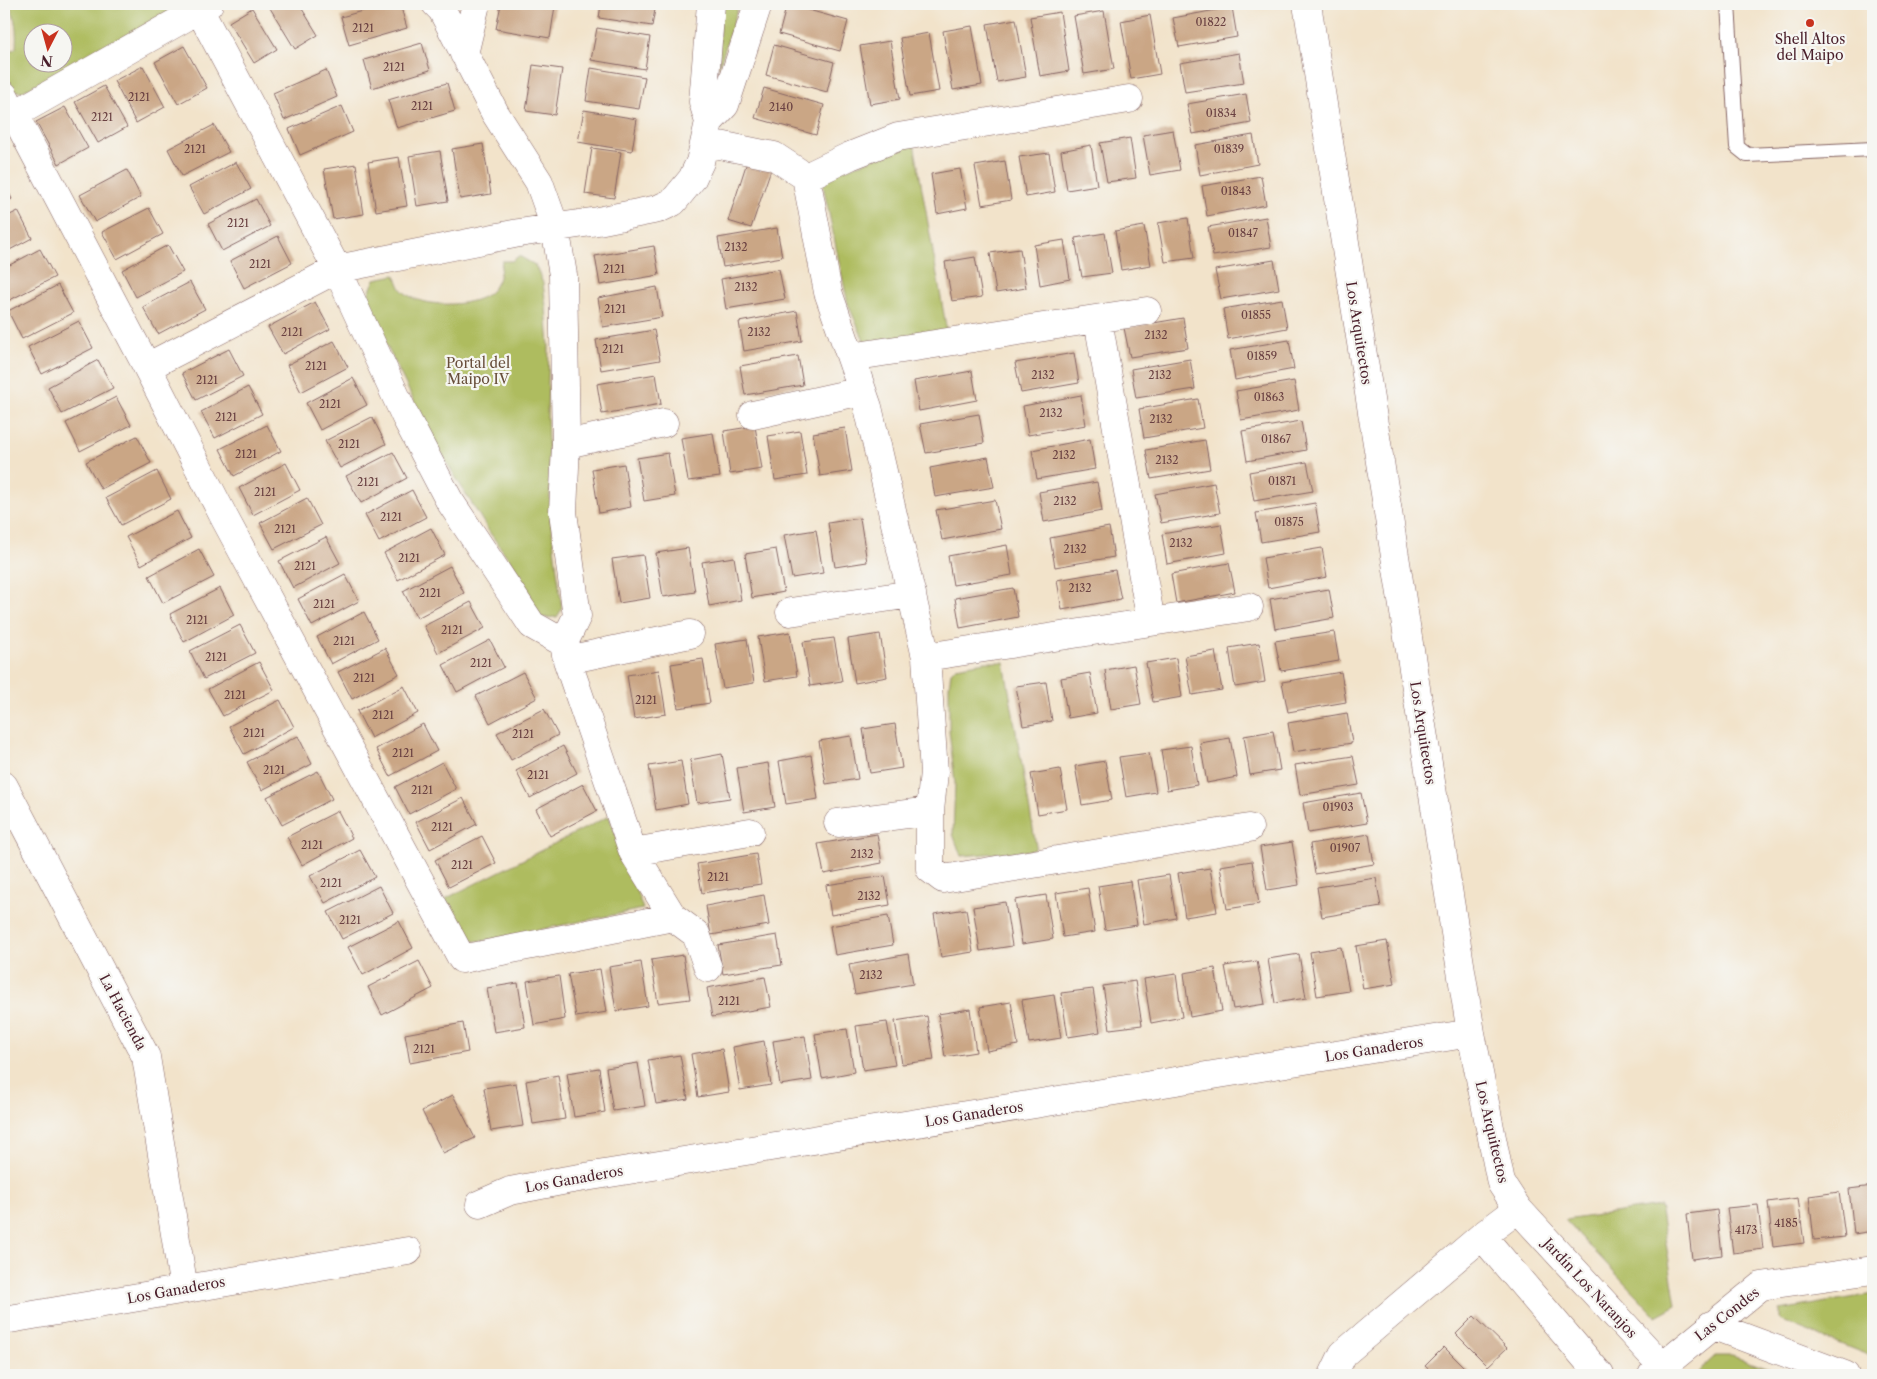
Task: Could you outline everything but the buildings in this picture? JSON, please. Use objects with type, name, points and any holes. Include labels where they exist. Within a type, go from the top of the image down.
[{"type":"street","points":[[436,4],[442,10],[495,113],[539,182],[555,227],[563,275],[566,444],[564,512],[577,616],[566,651]]},
{"type":"street","points":[[464,54],[476,4]]},
{"type":"street","points":[[147,367],[337,269],[658,208],[673,202],[692,178],[700,162],[707,132],[703,102],[711,4]]},
{"type":"street","points":[[707,132],[726,105],[758,4]]},
{"type":"street","name":"Los Arquitectos","points":[[1307,4],[1471,1033],[1502,1183],[1518,1209]]},
{"type":"street","points":[[672,917],[462,959],[225,519],[9,105],[204,6],[337,269],[406,418],[449,500],[532,624],[566,651],[633,852],[672,917],[696,934],[708,968]]},
{"type":"street","points":[[806,177],[850,156],[898,137],[1129,99]]},
{"type":"street","points":[[707,132],[774,156],[806,177],[828,292],[862,390],[926,656],[934,772],[930,811],[930,869],[942,880],[1249,828]]},
{"type":"street","points":[[850,357],[1147,311]]},
{"type":"street","points":[[1098,320],[1150,622]]},
{"type":"street","points":[[753,415],[862,390]]},
{"type":"street","points":[[566,444],[664,423]]},
{"type":"street","points":[[790,612],[912,594]]},
{"type":"street","points":[[926,656],[1249,607]]},
{"type":"street","points":[[566,651],[690,634]]},
{"type":"street","name":"La Hacienda","points":[[4,786],[146,1057],[184,1289]]},
{"type":"street","points":[[838,823],[930,811]]},
{"type":"street","points":[[633,852],[750,832]]},
{"type":"street","name":"Los Ganaderos","points":[[480,1204],[510,1191],[567,1180],[1471,1033]]},
{"type":"street","points":[[1333,1375],[1343,1354],[1482,1236],[1518,1209]]},
{"type":"street","name":"Jardín Los Naranjos","points":[[1518,1209],[1657,1371]]},
{"type":"street","points":[[1482,1236],[1600,1375]]},
{"type":"street","name":"Los Ganaderos","points":[[4,1320],[408,1251]]},
{"type":"street","name":"Las Condes","points":[[1657,1371],[1761,1286],[1873,1270]]},
{"type":"street","points":[[1711,1325],[1845,1375]]},
{"type":"lane","points":[[1728,4],[1737,147],[1742,153],[1747,155],[1873,149]]},
{"type":"green space","points":[[9,4],[192,4],[72,66],[72,22],[22,22],[22,72],[60,72],[21,92],[13,90],[4,79],[4,54],[16,48],[16,25]]},
{"type":"green space","points":[[720,4],[739,4],[719,68]]},
{"type":"green space","points":[[914,143],[947,332],[865,343],[848,304],[823,185],[830,175]]},
{"type":"green space","name":"Portal del Maipo IV","points":[[519,256],[535,265],[543,283],[546,307],[549,347],[547,415],[551,523],[562,609],[557,617],[541,618],[517,579],[514,566],[490,533],[421,421],[414,401],[365,302],[375,279],[395,275],[402,290],[422,301],[446,304],[471,301],[481,298],[492,290],[498,278],[502,261],[512,261]]},
{"type":"green space","points":[[985,662],[1004,662],[1036,846],[1034,850],[961,856],[953,834],[955,783],[949,730],[949,687],[951,672],[956,667]]},
{"type":"green space","points":[[609,816],[643,909],[483,941],[467,941],[445,899]]},
{"type":"green space","points":[[1660,1206],[1676,1305],[1656,1316],[1565,1220]]},
{"type":"green space","points":[[1873,1294],[1873,1357],[1780,1320],[1780,1310]]},
{"type":"green space","points":[[1715,1356],[1732,1356],[1784,1374],[1695,1375]]},
{"type":"place","name":"Shell Altos del Maipo","points":[[1810,23]]}]
